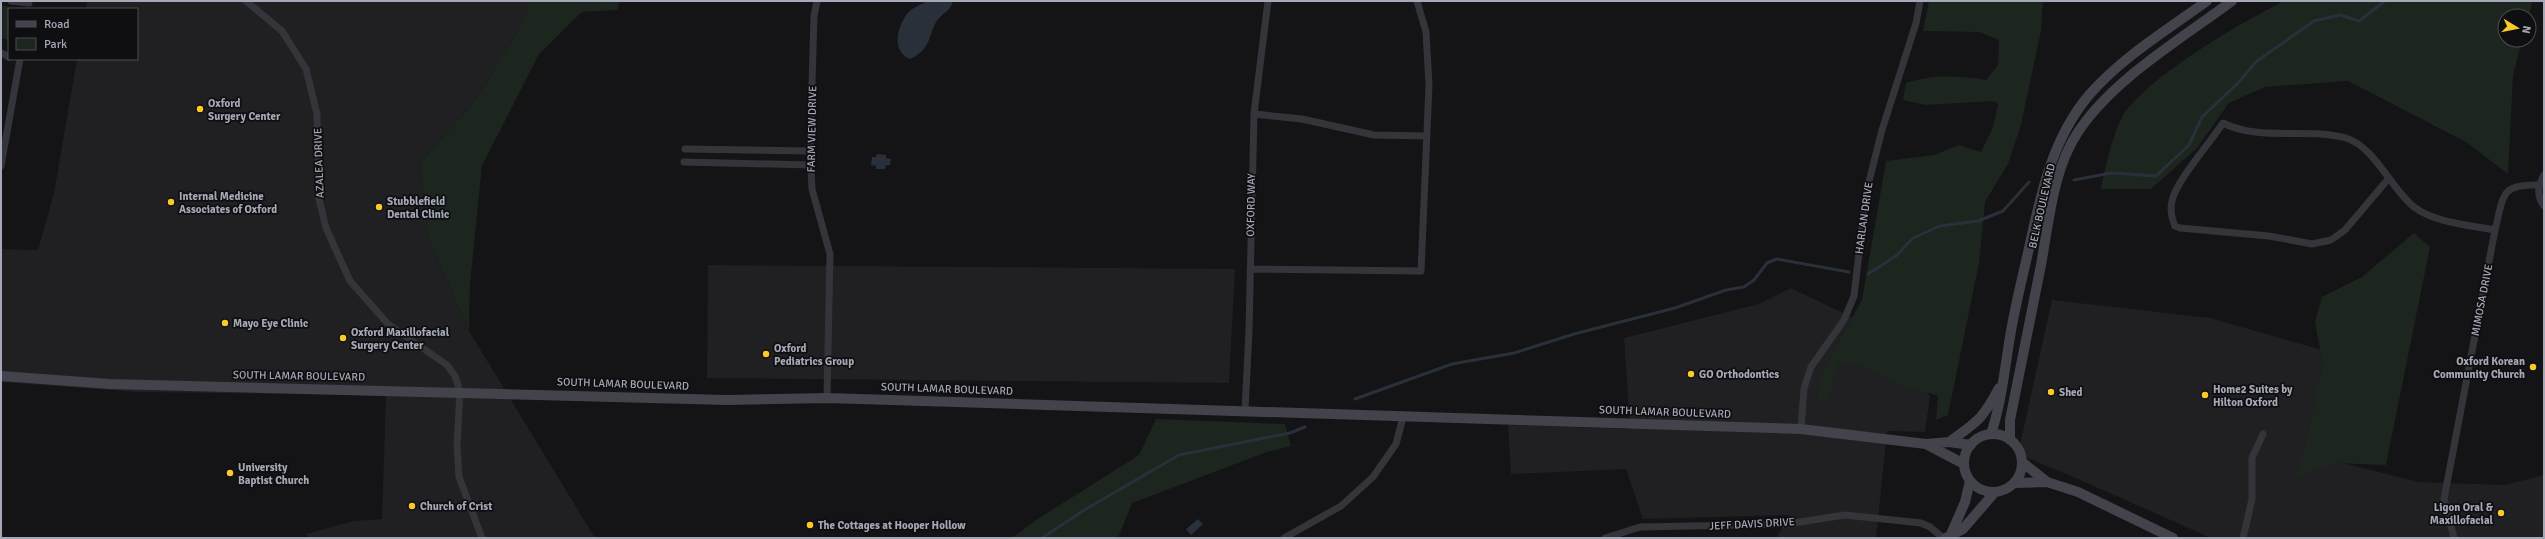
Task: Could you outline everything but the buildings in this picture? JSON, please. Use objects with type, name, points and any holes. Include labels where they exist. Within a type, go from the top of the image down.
[{"type":"street","points":[[11,1],[29,4]]},
{"type":"street","name":"AZALEA DRIVE","points":[[246,1],[282,31],[306,69],[317,114],[319,199],[326,228],[350,281],[388,324],[447,365],[455,376],[460,392]]},
{"type":"street","name":"FARM VIEW DRIVE","points":[[817,1],[814,16],[810,151],[812,189],[830,254],[827,398]]},
{"type":"street","name":"OXFORD WAY","points":[[1245,410],[1254,114],[1268,1]]},
{"type":"street","points":[[1250,269],[1421,271],[1429,85],[1426,32],[1418,1]]},
{"type":"street","name":"HARLAN DRIVE","points":[[1801,429],[1804,388],[1811,367],[1844,320],[1854,296],[1866,193],[1882,130],[1916,23],[1920,1]]},
{"type":"street","name":"BELK BOULEVARD","points":[[1991,434],[1997,417],[2011,330],[2045,176],[2071,119],[2089,95],[2111,72],[2207,1]]},
{"type":"street","name":"BELK BOULEVARD","points":[[2010,440],[2010,420],[2051,215],[2063,163],[2078,132],[2102,103],[2130,77],[2232,1]]},
{"type":"street","points":[[1,166],[19,60]]},
{"type":"street","points":[[1254,114],[1302,119],[1374,135],[1427,136]]},
{"type":"street","points":[[2389,178],[2345,230],[2331,240],[2312,244],[2269,236],[2180,228],[2175,226],[2172,218],[2171,202],[2179,183],[2223,123],[2246,130],[2347,138],[2360,146],[2389,178],[2400,196],[2427,214],[2495,230]]},
{"type":"street","points":[[685,149],[810,151]]},
{"type":"street","points":[[684,162],[811,165]]},
{"type":"street","points":[[2544,175],[2538,195],[2544,206]]},
{"type":"street","name":"MIMOSA DRIVE","points":[[2454,538],[2444,499],[2495,230],[2504,196],[2509,189],[2518,184],[2541,188]]},
{"type":"street","name":"SOUTH LAMAR BOULEVARD","points":[[1,376],[110,384],[727,400],[827,398],[1245,410],[1403,417],[1801,429],[1926,444],[1949,442],[1971,445]]},
{"type":"street","points":[[1949,442],[1972,427],[1986,414],[2004,379]]},
{"type":"street","points":[[460,392],[457,445],[459,477],[482,538]]},
{"type":"street","points":[[1284,538],[1341,506],[1373,476],[1396,444],[1403,417]]},
{"type":"street","points":[[2022,462],[2019,476],[2014,483],[2002,491],[1995,492],[1981,489],[1970,480],[1964,464],[1971,445],[1977,439],[1991,434],[2010,440],[2016,446],[2022,462],[2047,482]]},
{"type":"street","points":[[2243,538],[2252,499],[2252,458],[2263,434]]},
{"type":"street","name":"SOUTH LAMAR BOULEVARD","points":[[1926,444],[1964,464]]},
{"type":"street","points":[[1947,537],[1965,502],[1970,480]]},
{"type":"street","points":[[2014,483],[2047,482],[2078,492],[2173,538]]},
{"type":"street","points":[[1947,537],[1962,529],[1995,492]]},
{"type":"street","name":"JEFF DAVIS DRIVE","points":[[1605,538],[1640,527],[1787,524],[1845,515],[1921,523],[1947,537]]},
{"type":"shaded area","points":[[87,1],[527,1],[527,15],[477,98],[420,163],[428,238],[469,331],[595,538],[309,538],[306,534],[354,521],[382,519],[386,395],[136,392],[1,382],[1,249],[38,250],[54,193],[77,60],[138,60],[138,8],[86,8]]},
{"type":"shaded area","points":[[928,1],[953,1],[949,9],[935,24],[927,45],[918,55],[910,59],[904,55],[898,45],[901,25],[903,19],[911,10]]},
{"type":"shaded area","points":[[877,154],[886,155],[886,158],[891,159],[890,165],[886,165],[885,169],[876,169],[876,166],[871,165],[872,157],[876,157]]},
{"type":"shaded area","points":[[708,265],[1235,269],[1229,383],[707,378]]},
{"type":"shaded area","points":[[1791,288],[1862,322],[1930,396],[1925,432],[1887,431],[1876,538],[1777,538],[1789,515],[1643,519],[1626,469],[1511,474],[1508,425],[1630,429],[1624,338],[1759,304]]},
{"type":"shaded area","points":[[2052,300],[2210,318],[2336,354],[2342,463],[2419,482],[2505,485],[2544,475],[2544,538],[2211,538],[2018,454]]},
{"type":"shaded area","points":[[1198,519],[1203,524],[1191,535],[1186,529]]},
{"type":"green space","points":[[527,1],[619,1],[618,10],[582,12],[539,54],[482,166],[470,284],[469,331],[428,238],[420,163],[477,98],[527,15]]},
{"type":"green space","points":[[1929,1],[2043,1],[2041,31],[2021,125],[2008,164],[1985,202],[1979,263],[1948,415],[1936,420],[1938,396],[1890,381],[1861,366],[1839,361],[1828,402],[1817,401],[1821,374],[1862,300],[1886,161],[1934,155],[1959,145],[1981,152],[1993,127],[1998,104],[1995,101],[1925,105],[1903,100],[1906,83],[1936,77],[1986,80],[1998,65],[1999,40],[1979,32],[1923,31]]},
{"type":"green space","points":[[2284,1],[2532,1],[2531,8],[2497,8],[2497,48],[2520,48],[2513,76],[2508,174],[2466,142],[2348,81],[2265,87],[2229,103],[2197,148],[2151,189],[2101,189],[2114,136],[2118,125],[2128,108],[2159,78],[2201,49],[2245,22]]},
{"type":"green space","points":[[1,5],[10,8],[8,8],[8,40],[1,38]]},
{"type":"green space","points":[[2414,233],[2430,247],[2386,465],[2332,463],[2298,478],[2323,365],[2315,322],[2322,297],[2362,277]]},
{"type":"green space","points":[[1156,419],[1285,424],[1291,446],[1267,452],[1132,503],[1118,538],[1012,538],[1036,520],[1139,455]]},
{"type":"waterway","points":[[2074,180],[2111,173],[2156,176],[2189,145],[2202,117],[2237,84],[2257,61],[2314,21],[2340,15],[2359,21],[2385,1]]},
{"type":"waterway","points":[[1868,274],[1896,256],[1913,238],[1940,226],[1978,221],[2003,211],[2029,182]]},
{"type":"waterway","points":[[1355,399],[1452,364],[1514,353],[1574,334],[1675,308],[1726,290],[1744,287],[1754,280],[1767,263],[1777,259],[1849,272]]},
{"type":"waterway","points":[[1042,538],[1086,509],[1179,455],[1290,433],[1305,427]]},
{"type":"place","name":"Oxford Surgery Center","points":[[200,109]]},
{"type":"place","name":"Internal Medicine Associates of Oxford","points":[[171,202]]},
{"type":"place","name":"Stubblefield Dental Clinic","points":[[379,207]]},
{"type":"place","name":"Mayo Eye Clinic","points":[[225,323]]},
{"type":"place","name":"Oxford Maxillofacial Surgery Center","points":[[343,338]]},
{"type":"place","name":"Oxford Pediatrics Group","points":[[766,354]]},
{"type":"place","name":"Oxford Korean Community Church","points":[[2533,367]]},
{"type":"place","name":"GO Orthodontics","points":[[1691,374]]},
{"type":"place","name":"Shed","points":[[2051,392]]},
{"type":"place","name":"Home2 Suites by Hilton Oxford","points":[[2205,395]]},
{"type":"place","name":"University Baptist Church","points":[[230,473]]},
{"type":"place","name":"Church of Crist","points":[[412,506]]},
{"type":"place","name":"Ligon Oral & Maxillofacial","points":[[2501,513]]},
{"type":"place","name":"The Cottages at Hooper Hollow","points":[[810,525]]}]
